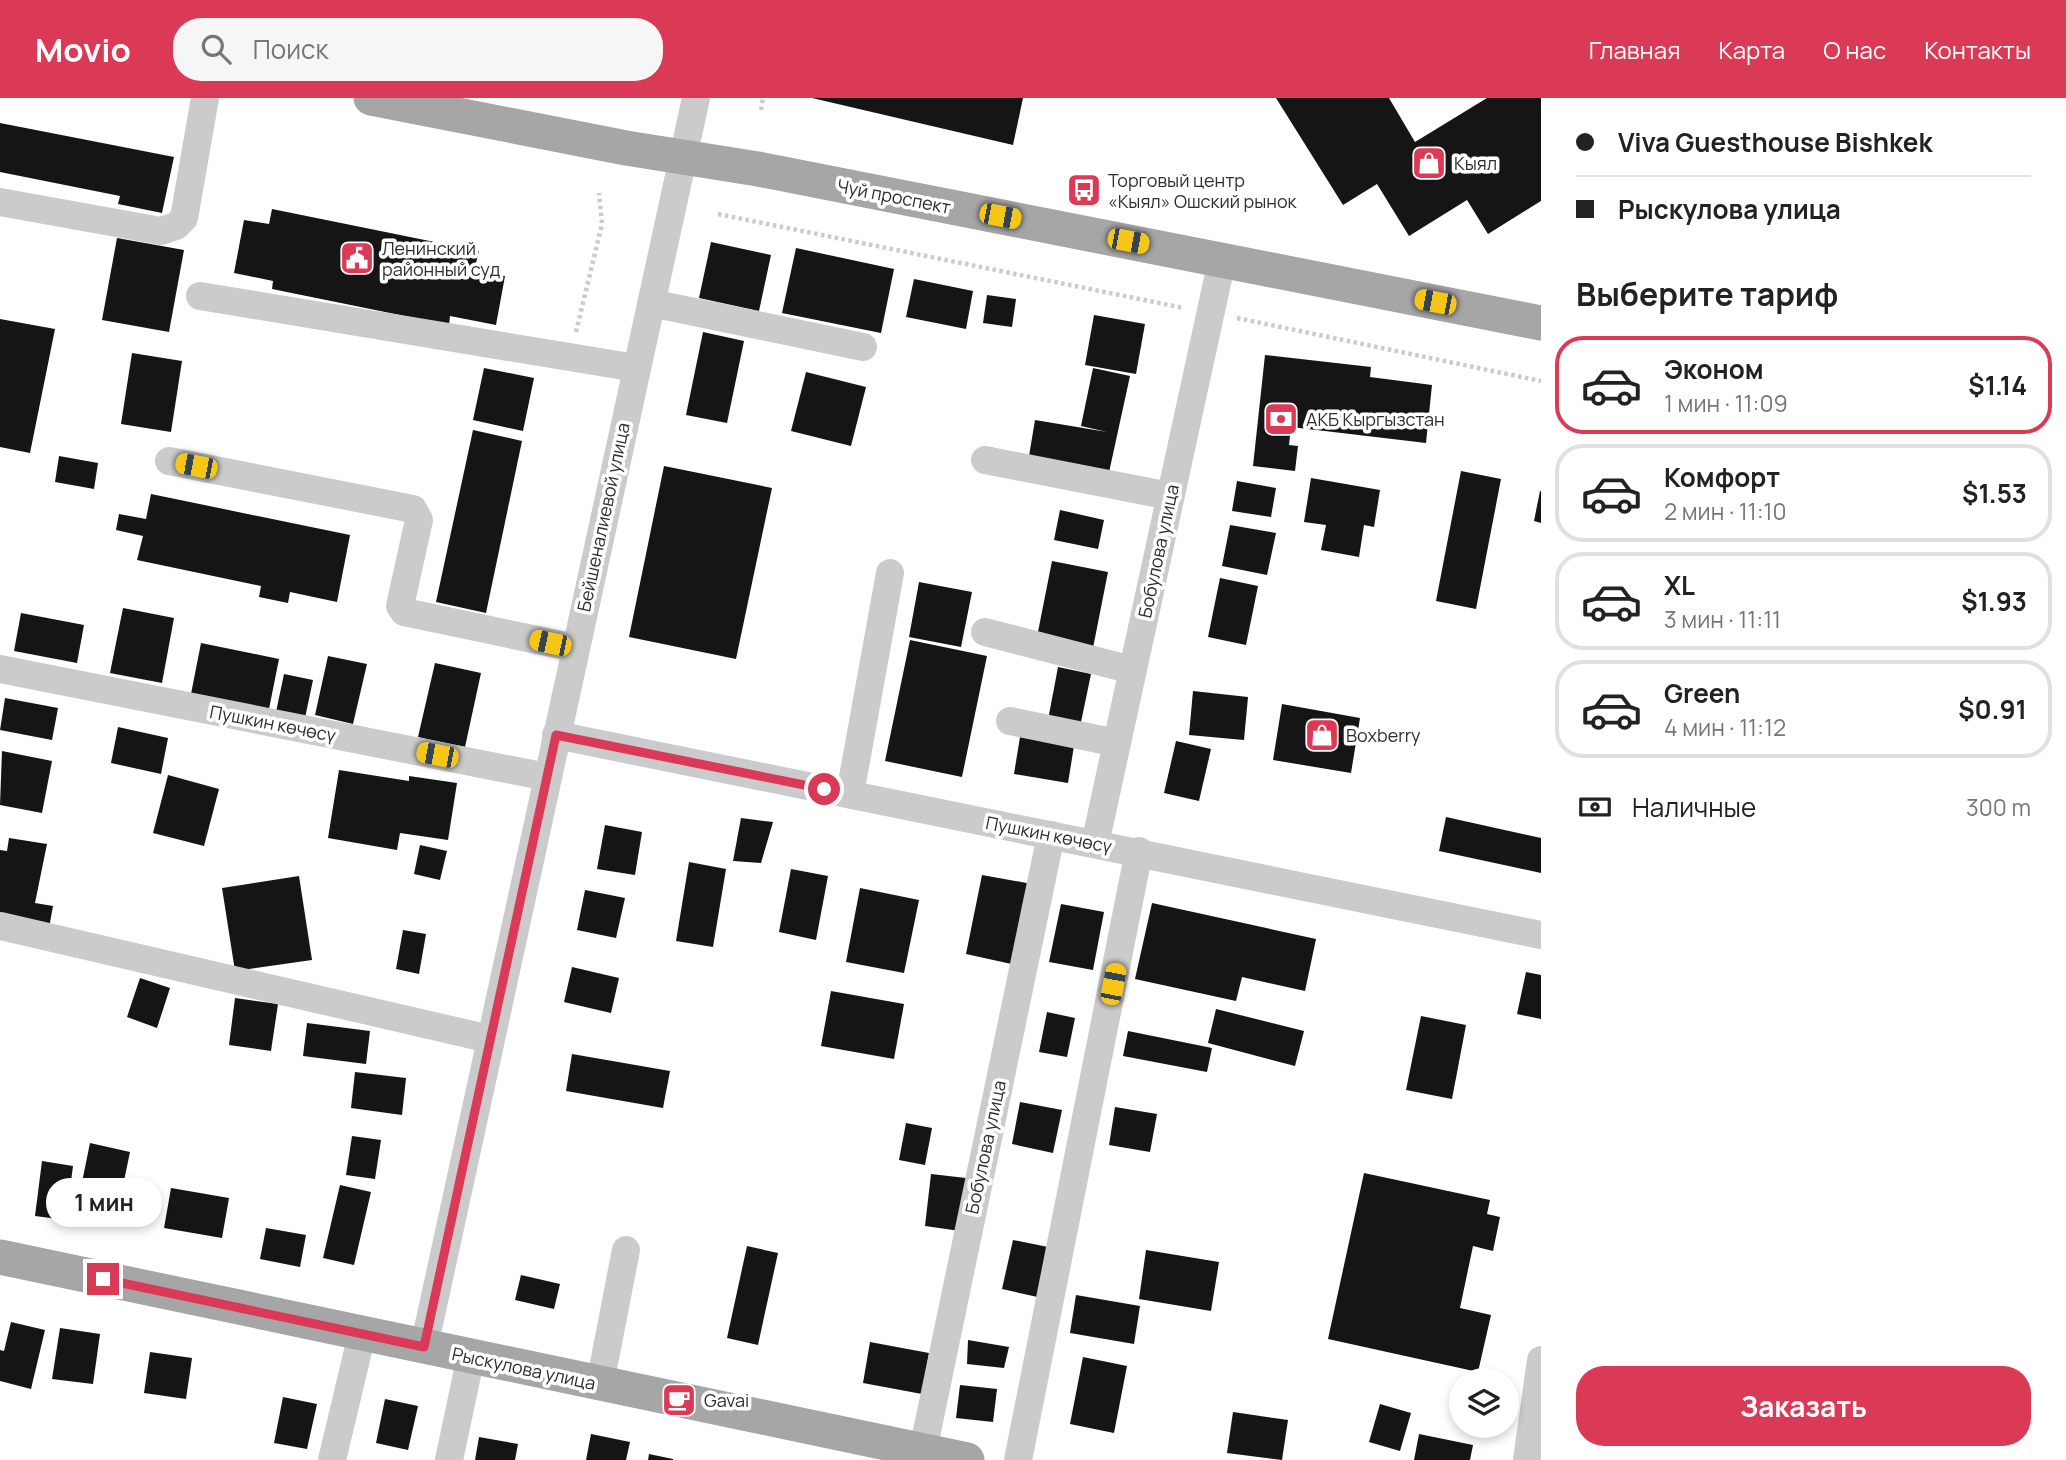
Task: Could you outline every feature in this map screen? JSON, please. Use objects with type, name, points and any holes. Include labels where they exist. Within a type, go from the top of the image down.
[{"type":"main road","name":"Чуй проспект","points":[[371,98],[1541,323]]},
{"type":"main road","name":"Рыскулова улица","points":[[0,1257],[471,1356],[922,1456],[967,1460]]},
{"type":"street","points":[[0,202],[162,231],[176,226],[184,218],[205,98]]},
{"type":"street","name":"Бейшеналиевой улица","points":[[424,1347],[696,98]]},
{"type":"street","name":"Бобулова улица","points":[[1096,844],[1222,260]]},
{"type":"street","points":[[200,296],[636,368]]},
{"type":"street","points":[[651,303],[863,347]]},
{"type":"street","points":[[985,460],[1170,496]]},
{"type":"street","points":[[169,461],[412,509],[419,520],[400,606],[404,612],[575,648]]},
{"type":"street","points":[[850,794],[890,573]]},
{"type":"street","points":[[985,632],[1132,670]]},
{"type":"street","name":"Пушкин көчөсү","points":[[0,669],[547,777]]},
{"type":"street","points":[[1010,721],[1117,743]]},
{"type":"street","name":"Пушкин көчөсү","points":[[556,735],[1541,935]]},
{"type":"street","name":"Бобулова улица","points":[[922,1456],[1051,835]]},
{"type":"street","points":[[1018,1460],[1139,852]]},
{"type":"street","points":[[0,926],[490,1038]]},
{"type":"street","points":[[600,1384],[626,1250]]},
{"type":"street","points":[[332,1460],[362,1334]]},
{"type":"street","points":[[449,1460],[471,1356]]},
{"type":"street","points":[[1527,1460],[1541,1360]]},
{"type":"path","points":[[761,110],[763,98]]},
{"type":"path","points":[[570,357],[602,224],[599,193]]},
{"type":"path","points":[[718,214],[1541,381]]},
{"type":"building","points":[[812,98],[1023,98],[1013,145]]},
{"type":"building","name":"Кыял","points":[[1276,98],[1389,98],[1415,142],[1487,98],[1541,98],[1541,201],[1488,234],[1467,200],[1409,236],[1377,184],[1343,205]]},
{"type":"building","points":[[0,123],[174,157],[162,213],[118,204],[120,196],[0,172]]},
{"type":"building","points":[[272,209],[479,251],[474,271],[505,276],[496,325],[450,316],[449,325],[272,289],[273,281],[234,273],[244,220],[269,224]]},
{"type":"building","points":[[117,238],[184,250],[169,332],[102,320]]},
{"type":"building","points":[[711,242],[771,255],[759,311],[699,298]]},
{"type":"building","points":[[796,248],[894,269],[881,333],[782,313]]},
{"type":"building","points":[[914,279],[973,291],[966,329],[906,317]]},
{"type":"building","points":[[987,295],[1016,299],[1012,327],[983,323]]},
{"type":"building","points":[[1094,315],[1145,324],[1136,374],[1085,365]]},
{"type":"building","points":[[0,319],[55,329],[30,453],[0,447]]},
{"type":"building","points":[[703,332],[744,341],[727,423],[686,415]]},
{"type":"building","points":[[132,353],[182,361],[171,432],[121,424]]},
{"type":"building","points":[[1265,355],[1371,367],[1370,377],[1432,385],[1426,443],[1291,427],[1289,445],[1298,446],[1295,471],[1253,466]]},
{"type":"building","points":[[484,368],[534,378],[523,431],[473,420]]},
{"type":"building","points":[[1093,368],[1130,376],[1108,477],[1028,462],[1035,420],[1107,432],[1081,426]]},
{"type":"building","points":[[806,372],[866,387],[851,446],[791,431]]},
{"type":"building","points":[[473,430],[522,441],[486,613],[436,602]]},
{"type":"building","points":[[59,456],[98,463],[94,489],[55,482]]},
{"type":"building","points":[[664,466],[772,488],[736,659],[629,637]]},
{"type":"building","points":[[1461,471],[1501,479],[1476,609],[1436,601]]},
{"type":"building","points":[[1311,478],[1380,490],[1374,527],[1364,525],[1359,557],[1321,550],[1326,525],[1304,522]]},
{"type":"building","points":[[1237,481],[1276,488],[1271,517],[1232,511]]},
{"type":"building","points":[[1541,491],[1541,523],[1534,521]]},
{"type":"building","points":[[151,494],[350,535],[337,602],[290,592],[288,603],[259,597],[261,586],[137,560],[143,536],[116,530],[119,514],[146,519]]},
{"type":"building","points":[[1060,510],[1104,520],[1098,549],[1054,540]]},
{"type":"building","points":[[1230,525],[1276,533],[1267,575],[1222,566]]},
{"type":"building","points":[[1052,561],[1108,572],[1092,653],[1036,642]]},
{"type":"building","points":[[1220,578],[1258,586],[1246,645],[1208,637]]},
{"type":"building","points":[[919,582],[972,592],[961,647],[909,637]]},
{"type":"building","points":[[123,608],[174,618],[162,683],[110,673]]},
{"type":"building","points":[[21,613],[84,625],[77,663],[14,651]]},
{"type":"building","points":[[910,640],[987,656],[962,777],[885,761]]},
{"type":"building","points":[[201,643],[279,659],[269,709],[191,694]]},
{"type":"building","points":[[328,656],[367,664],[353,724],[315,715]]},
{"type":"building","points":[[435,663],[481,673],[465,747],[418,737]]},
{"type":"building","points":[[1058,667],[1091,674],[1080,727],[1048,720]]},
{"type":"building","points":[[284,674],[313,680],[305,718],[276,712]]},
{"type":"building","points":[[1193,691],[1248,697],[1244,740],[1189,735]]},
{"type":"building","points":[[5,698],[58,708],[52,740],[0,730]]},
{"type":"building","points":[[1282,704],[1360,718],[1351,773],[1273,760]]},
{"type":"building","points":[[118,727],[168,738],[161,774],[111,763]]},
{"type":"building","points":[[1020,737],[1074,746],[1068,783],[1014,774]]},
{"type":"building","points":[[1176,741],[1211,749],[1199,801],[1164,793]]},
{"type":"building","points":[[2,751],[52,761],[42,813],[0,805]]},
{"type":"building","points":[[339,770],[409,781],[409,776],[457,783],[448,840],[400,833],[397,850],[328,838]]},
{"type":"building","points":[[168,775],[219,789],[204,846],[153,833]]},
{"type":"building","points":[[1446,817],[1541,838],[1541,873],[1439,851]]},
{"type":"building","points":[[741,818],[773,822],[761,863],[733,861]]},
{"type":"building","points":[[605,825],[642,832],[635,875],[597,869]]},
{"type":"building","points":[[9,838],[47,844],[35,903],[53,906],[49,928],[0,919],[0,850],[7,851]]},
{"type":"building","points":[[420,845],[447,851],[440,880],[414,874]]},
{"type":"building","points":[[689,862],[726,869],[713,947],[676,941]]},
{"type":"building","points":[[791,869],[828,876],[816,940],[779,932]]},
{"type":"building","points":[[982,875],[1032,884],[1016,965],[966,954]]},
{"type":"building","points":[[299,876],[312,960],[235,971],[222,888]]},
{"type":"building","points":[[860,888],[919,900],[904,973],[846,962]]},
{"type":"building","points":[[585,890],[625,898],[616,938],[577,930]]},
{"type":"building","points":[[1152,903],[1316,939],[1305,991],[1242,977],[1236,1001],[1135,979]]},
{"type":"building","points":[[1061,904],[1104,912],[1093,970],[1049,962]]},
{"type":"building","points":[[403,930],[426,934],[419,974],[396,969]]},
{"type":"building","points":[[572,967],[619,978],[611,1013],[564,1002]]},
{"type":"building","points":[[1526,972],[1541,975],[1541,1019],[1517,1014]]},
{"type":"building","points":[[140,978],[170,988],[157,1028],[127,1017]]},
{"type":"building","points":[[831,991],[904,1004],[894,1059],[821,1046]]},
{"type":"building","points":[[235,998],[278,1004],[271,1051],[229,1045]]},
{"type":"building","points":[[1216,1009],[1304,1031],[1295,1066],[1208,1043]]},
{"type":"building","points":[[1047,1012],[1075,1018],[1067,1057],[1039,1052]]},
{"type":"building","points":[[1421,1016],[1466,1025],[1452,1099],[1406,1090]]},
{"type":"building","points":[[307,1023],[370,1031],[366,1064],[303,1056]]},
{"type":"building","points":[[1128,1031],[1212,1048],[1207,1072],[1123,1056]]},
{"type":"building","points":[[572,1054],[670,1071],[663,1108],[566,1091]]},
{"type":"building","points":[[355,1072],[406,1078],[402,1115],[351,1108]]},
{"type":"building","points":[[1020,1102],[1062,1110],[1053,1153],[1012,1144]]},
{"type":"building","points":[[1115,1107],[1157,1114],[1150,1152],[1109,1145]]},
{"type":"building","points":[[906,1123],[932,1128],[925,1165],[899,1160]]},
{"type":"building","points":[[352,1136],[381,1140],[375,1179],[346,1175]]},
{"type":"building","points":[[90,1143],[130,1152],[120,1200],[80,1192]]},
{"type":"building","points":[[42,1161],[73,1166],[66,1220],[35,1216]]},
{"type":"building","points":[[1364,1173],[1490,1200],[1487,1214],[1500,1217],[1493,1251],[1473,1246],[1460,1308],[1491,1315],[1479,1368],[1460,1368],[1328,1339]]},
{"type":"building","points":[[931,1174],[966,1178],[960,1231],[925,1226]]},
{"type":"building","points":[[340,1185],[371,1192],[354,1265],[323,1258]]},
{"type":"building","points":[[171,1188],[229,1198],[222,1238],[164,1228]]},
{"type":"building","points":[[266,1228],[306,1235],[300,1267],[260,1259]]},
{"type":"building","points":[[1013,1240],[1053,1248],[1042,1298],[1002,1289]]},
{"type":"building","points":[[747,1246],[778,1253],[758,1345],[727,1338]]},
{"type":"building","points":[[1146,1250],[1219,1262],[1211,1311],[1139,1299]]},
{"type":"building","points":[[521,1275],[560,1284],[554,1309],[515,1300]]},
{"type":"building","points":[[1076,1295],[1140,1306],[1134,1344],[1070,1333]]},
{"type":"building","points":[[11,1322],[45,1330],[31,1389],[0,1381],[0,1350],[4,1351]]},
{"type":"building","points":[[60,1328],[100,1334],[93,1384],[52,1379]]},
{"type":"building","points":[[968,1340],[1009,1347],[1004,1368],[967,1364]]},
{"type":"building","points":[[870,1342],[929,1353],[922,1394],[863,1383]]},
{"type":"building","points":[[150,1352],[192,1358],[186,1399],[144,1393]]},
{"type":"building","points":[[1083,1357],[1127,1366],[1114,1433],[1070,1424]]},
{"type":"building","points":[[960,1385],[997,1389],[993,1422],[956,1418]]},
{"type":"building","points":[[283,1397],[317,1404],[307,1449],[274,1443]]},
{"type":"building","points":[[385,1399],[418,1406],[408,1450],[376,1443]]},
{"type":"building","points":[[1380,1404],[1411,1413],[1400,1451],[1369,1442]]},
{"type":"building","points":[[1233,1412],[1288,1420],[1282,1460],[1227,1453]]},
{"type":"building","points":[[591,1434],[630,1442],[626,1460],[586,1460]]},
{"type":"building","points":[[1419,1434],[1473,1445],[1470,1460],[1414,1460]]},
{"type":"building","points":[[479,1437],[518,1444],[515,1460],[475,1460]]},
{"type":"building","points":[[649,1454],[673,1459],[673,1460],[648,1460]]},
{"type":"place","name":"Кыял","points":[[1429,163]]},
{"type":"place","name":"Торговый центр «Кыял» Ошский рынок","points":[[1084,190]]},
{"type":"place","name":"Ленинский районный суд","points":[[357,258]]},
{"type":"place","name":"АКБ Кыргызстан","points":[[1281,419]]},
{"type":"place","name":"Boxberry","points":[[1322,735]]},
{"type":"place","name":"Gavai","points":[[679,1400]]},
{"type":"route","points":[[103,1279],[424,1347],[556,735],[824,789]]}]
